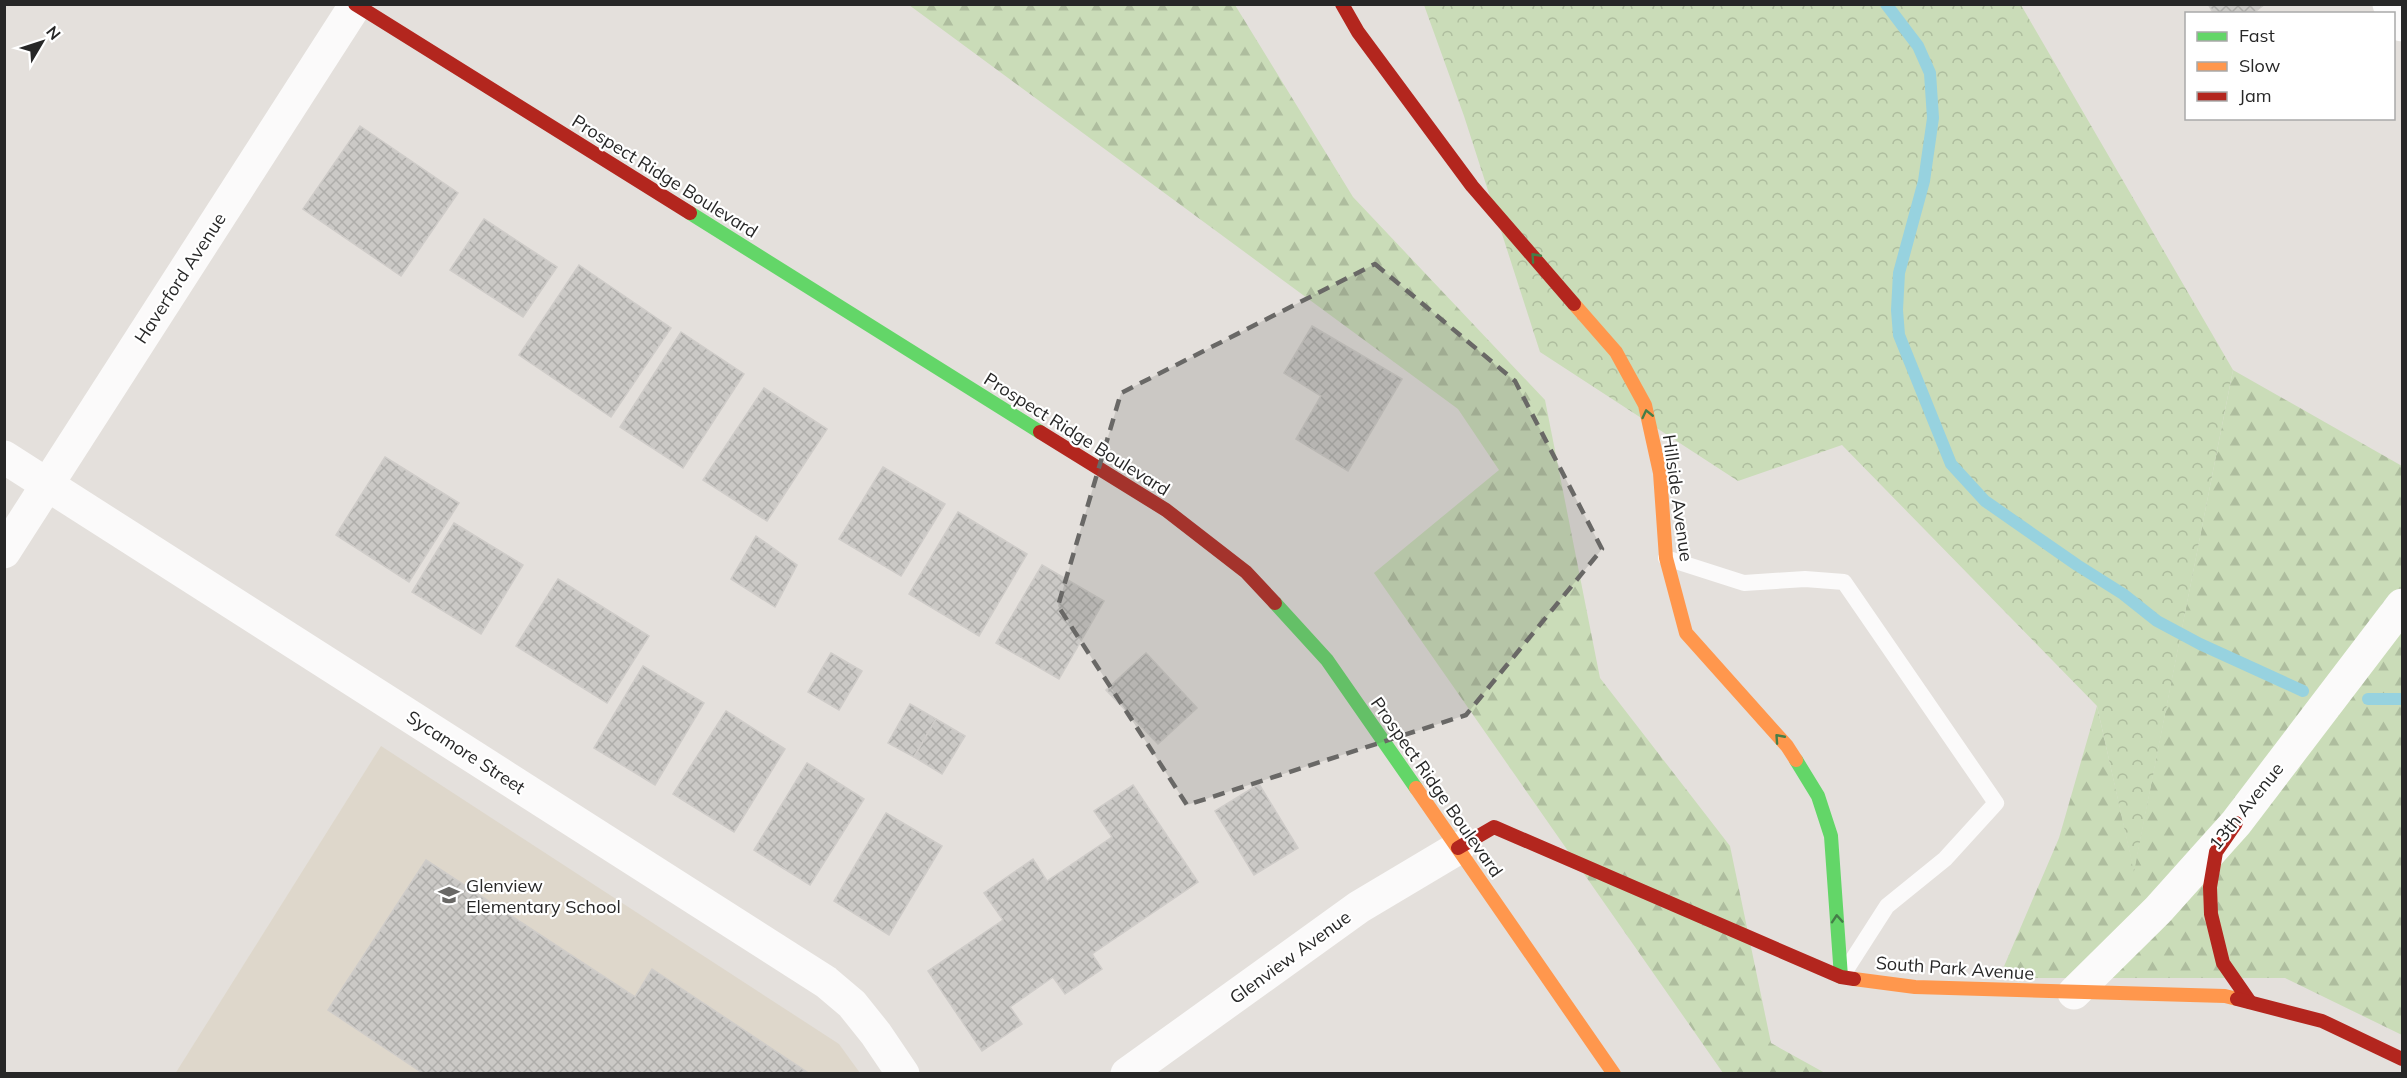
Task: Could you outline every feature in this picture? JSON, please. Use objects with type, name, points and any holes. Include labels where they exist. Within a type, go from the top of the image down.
[{"type":"street","name":"Hillside Avenue","points":[[1342,4],[1358,32],[1472,186],[1616,352],[1645,405],[1660,473],[1666,558],[1686,633],[1787,746],[1818,796],[1831,836],[1841,977]]},
{"type":"street","name":"Haverford Avenue","points":[[4,552],[355,5]]},
{"type":"street","name":"Prospect Ridge Boulevard","points":[[355,5],[1166,510],[1246,572],[1327,660],[1614,1074]]},
{"type":"street","name":"Sycamore Street","points":[[4,457],[826,982],[852,1004],[903,1074]]},
{"type":"street","name":"13th Avenue","points":[[2074,993],[2157,910],[2236,823],[2403,605]]},
{"type":"street","points":[[2236,823],[2216,852],[2210,887],[2211,914],[2223,963],[2250,1002]]},
{"type":"street","name":"South Park Avenue","points":[[1458,848],[1494,827],[1841,977],[1915,987],[2225,996],[2322,1021],[2403,1059]]},
{"type":"street","name":"Glenview Avenue","points":[[1127,1074],[1359,907],[1458,848]]},
{"type":"lane","points":[[1666,558],[1744,583],[1805,579],[1844,582],[1996,803],[1945,859],[1887,906],[1841,977]]},
{"type":"highlighted area","points":[[1375,264],[1515,381],[1602,549],[1466,715],[1187,805],[1058,606],[1121,393]]},
{"type":"shaded area","name":"Glenview Elementary School","points":[[381,746],[839,1044],[860,1073],[175,1074]]},
{"type":"green space","points":[[909,5],[1235,5],[1353,197],[1545,400],[1600,678],[1730,846],[1771,1043],[1825,1073],[1723,1073],[1374,573],[1499,470],[1458,409]]},
{"type":"green space","points":[[1424,5],[2021,5],[2233,370],[2134,872],[2097,706],[1842,445],[1738,481],[1540,352],[1464,116]]},
{"type":"green space","points":[[2233,370],[2402,466],[2402,1035],[2285,978],[1999,978],[2059,838],[2097,706],[2134,870]]},
{"type":"building","points":[[2208,4],[2265,4],[2255,12],[2213,12]]},
{"type":"building","points":[[360,126],[458,193],[401,276],[303,209]]},
{"type":"building","points":[[484,219],[557,267],[523,317],[450,270]]},
{"type":"building","points":[[579,265],[671,328],[611,417],[519,355]]},
{"type":"building","points":[[1312,326],[1402,379],[1348,471],[1296,439],[1321,396],[1284,373]]},
{"type":"building","points":[[681,332],[744,374],[683,468],[620,427]]},
{"type":"building","points":[[764,388],[827,429],[767,521],[703,480]]},
{"type":"building","points":[[385,457],[459,503],[409,582],[336,535]]},
{"type":"building","points":[[883,467],[945,504],[901,576],[839,539]]},
{"type":"building","points":[[958,512],[1027,554],[979,636],[909,594]]},
{"type":"building","points":[[454,523],[523,565],[481,634],[412,592]]},
{"type":"building","points":[[756,536],[797,565],[775,607],[731,579]]},
{"type":"building","points":[[1042,565],[1104,601],[1059,679],[996,643]]},
{"type":"building","points":[[558,579],[649,636],[607,703],[516,646]]},
{"type":"building","points":[[831,653],[862,671],[839,710],[808,692]]},
{"type":"building","points":[[1146,653],[1197,708],[1158,744],[1106,690]]},
{"type":"building","points":[[643,666],[704,703],[655,785],[594,748]]},
{"type":"building","points":[[910,704],[936,719],[914,757],[888,743]]},
{"type":"building","points":[[726,711],[785,749],[734,832],[673,794]]},
{"type":"building","points":[[936,719],[965,736],[942,774],[914,757]]},
{"type":"building","points":[[807,763],[864,799],[810,885],[754,850]]},
{"type":"building","points":[[1259,784],[1298,848],[1254,875],[1215,811]]},
{"type":"building","points":[[1133,785],[1198,882],[1092,954],[1102,969],[1065,994],[1053,977],[1010,1007],[1022,1024],[982,1051],[928,971],[1003,920],[984,893],[1033,859],[1047,881],[1112,837],[1094,811]]},
{"type":"building","points":[[886,813],[942,846],[889,935],[834,901]]},
{"type":"building","points":[[426,860],[635,997],[652,969],[810,1074],[424,1074],[328,1010]]},
{"type":"waterway","points":[[1886,4],[1918,46],[1930,73],[1933,118],[1924,181],[1899,273],[1897,310],[1899,335],[1951,464],[1985,501],[2123,594],[2157,621],[2200,644],[2303,691]]},
{"type":"waterway","points":[[2368,699],[2402,699]]},
{"type":"traffic: fast","points":[[690,213],[1040,432]]},
{"type":"traffic: fast","points":[[1275,603],[1327,660],[1416,788]]},
{"type":"traffic: fast","points":[[1796,760],[1818,796],[1831,836],[1841,977]]},
{"type":"traffic: slow","points":[[1574,304],[1616,352],[1645,405],[1660,473],[1666,558],[1686,633],[1787,746],[1796,760]]},
{"type":"traffic: slow","points":[[1416,788],[1614,1074]]},
{"type":"traffic: slow","points":[[1854,979],[1915,987],[2225,996],[2237,999]]},
{"type":"traffic: jam","points":[[355,4],[690,213]]},
{"type":"traffic: jam","points":[[1342,4],[1358,32],[1472,186],[1574,304]]},
{"type":"traffic: jam","points":[[1040,432],[1166,510],[1246,572],[1275,603]]},
{"type":"traffic: jam","points":[[2236,823],[2216,852],[2210,887],[2211,914],[2223,963],[2250,1002]]},
{"type":"traffic: jam","points":[[1458,848],[1494,827],[1841,977],[1854,979]]},
{"type":"traffic: jam","points":[[2237,999],[2322,1021],[2402,1059]]},
{"type":"place","name":"Glenview Elementary School","points":[[449,895]]}]
